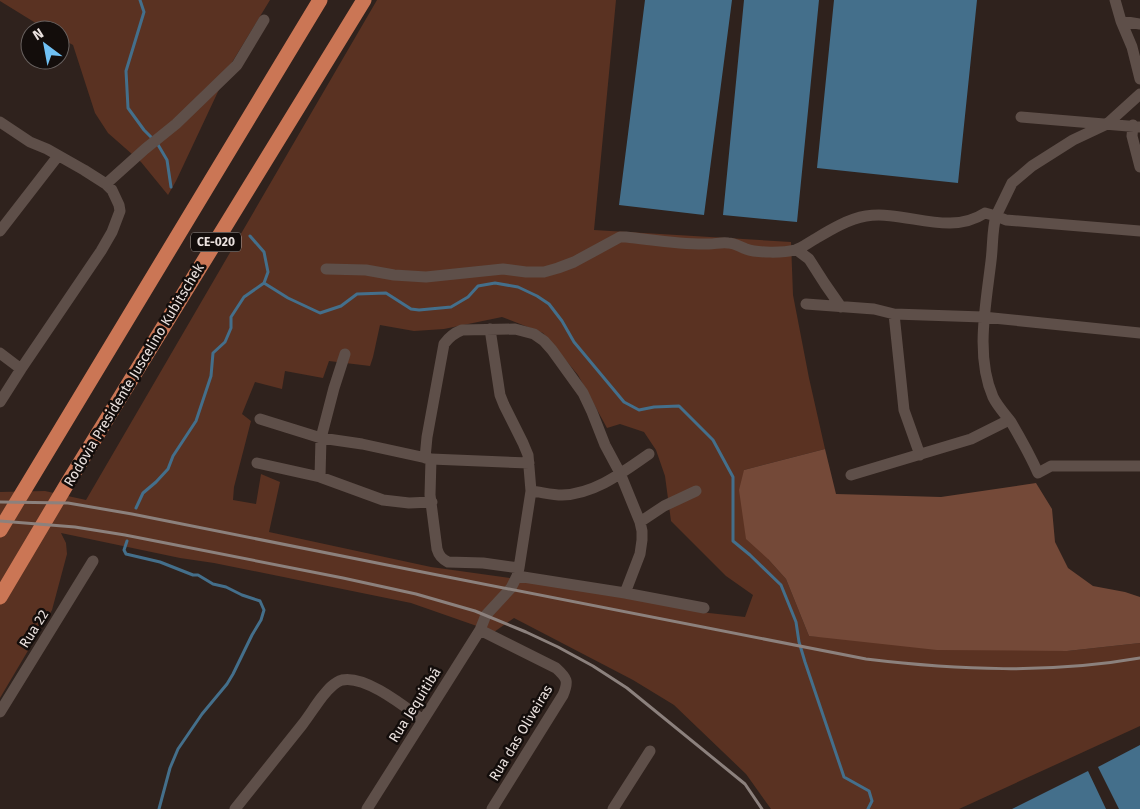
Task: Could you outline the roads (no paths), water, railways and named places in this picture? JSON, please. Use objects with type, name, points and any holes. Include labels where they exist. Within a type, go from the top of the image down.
[{"type":"highway","name":"CE-020","points":[[0,530],[320,0]]},
{"type":"highway","name":"Rodovia Presidente Juscelino Kubitschek","points":[[0,597],[67,484],[364,0]]},
{"type":"street","points":[[1115,0],[1130,23],[1132,47],[1140,80]]},
{"type":"street","points":[[106,184],[176,124],[237,65],[264,20]]},
{"type":"street","points":[[1140,94],[1107,124],[1074,140],[1032,166],[1012,182],[996,216],[994,225],[983,317],[984,360],[987,381],[999,409],[1009,420],[1028,451],[1038,473],[1051,466],[1140,466]]},
{"type":"street","points":[[1021,117],[1136,126],[1132,136],[1140,167]]},
{"type":"street","points":[[0,122],[30,142],[47,149],[106,184],[112,190],[120,211],[112,232],[101,251],[0,402]]},
{"type":"street","points":[[0,231],[58,156]]},
{"type":"street","points":[[326,269],[366,270],[394,275],[426,277],[503,269],[544,272],[574,262],[614,240],[626,237],[668,242],[730,243],[746,249],[783,252],[797,250],[841,225],[865,216],[889,215],[933,223],[963,223],[985,213],[1006,220],[1140,231]]},
{"type":"street","points":[[797,250],[809,259],[841,307]]},
{"type":"street","points":[[806,304],[874,309],[894,314],[983,317],[1140,333]]},
{"type":"street","points":[[894,314],[904,410],[920,455]]},
{"type":"street","points":[[490,329],[500,395],[523,443],[529,463],[531,491],[518,572]]},
{"type":"street","points":[[625,593],[640,554],[642,540],[640,522],[620,473],[605,445],[583,393],[552,350],[534,334],[515,329],[462,330],[455,333],[444,344],[428,437],[430,495],[437,549],[443,560],[448,562],[483,563],[518,572],[625,593],[704,608]]},
{"type":"street","points":[[0,353],[21,369]]},
{"type":"street","points":[[320,477],[322,438],[334,388],[345,354]]},
{"type":"street","points":[[260,418],[322,438],[362,444],[428,458],[529,463]]},
{"type":"street","points":[[851,475],[971,439],[1009,420]]},
{"type":"street","points":[[531,491],[561,495],[579,493],[598,486],[649,454]]},
{"type":"street","points":[[256,463],[320,477],[383,500],[408,503],[432,502]]},
{"type":"street","points":[[640,522],[664,506],[696,491]]},
{"type":"street","name":"Rua 22","points":[[0,712],[93,561]]},
{"type":"street","name":"Rua Jequitibá","points":[[367,809],[480,630],[486,615],[511,588],[518,572]]},
{"type":"street","name":"Rua das Oliveiras","points":[[480,630],[556,668],[564,675],[567,685],[563,696],[492,809]]},
{"type":"street","points":[[235,809],[304,723],[322,697],[333,685],[342,680],[369,685],[387,694],[423,720]]},
{"type":"street","points":[[613,809],[650,750]]},
{"type":"water","points":[[645,0],[732,0],[704,215],[619,205]]},
{"type":"water","points":[[744,0],[819,0],[797,222],[723,215]]},
{"type":"water","points":[[834,0],[977,0],[958,183],[817,168]]},
{"type":"water","points":[[1140,745],[1140,809],[1119,809],[1098,767]]},
{"type":"water","points":[[1088,771],[1106,809],[1012,809]]},
{"type":"waterway","points":[[140,0],[144,12],[126,71],[128,108],[153,139]]},
{"type":"waterway","points":[[157,143],[167,160],[171,187]]},
{"type":"waterway","points":[[136,508],[143,493],[168,469],[173,456],[196,421],[211,376],[213,353],[225,342],[231,328],[231,317],[244,297],[264,283],[268,272],[264,252],[250,236]]},
{"type":"waterway","points":[[264,283],[288,298],[320,313],[341,306],[357,294],[386,293],[411,309],[419,310],[451,307],[468,297],[478,286],[495,283],[518,287],[549,304],[562,321],[574,342],[624,402],[639,410],[679,406],[713,440],[733,477],[733,541],[781,585],[796,622],[805,662],[844,777],[869,791],[872,801],[868,809]]},
{"type":"waterway","points":[[127,541],[124,550],[126,554],[160,562],[193,575],[198,575],[213,584],[226,587],[260,601],[264,610],[261,620],[227,684],[202,714],[178,749],[170,768],[159,809]]},
{"type":"railway","points":[[0,502],[68,503],[132,514],[866,659],[935,666],[1003,669],[1072,666],[1140,658]]},
{"type":"railway","points":[[0,521],[75,527],[125,535],[343,578],[416,594],[475,611],[558,647],[593,666],[627,688],[745,784],[762,809]]}]
